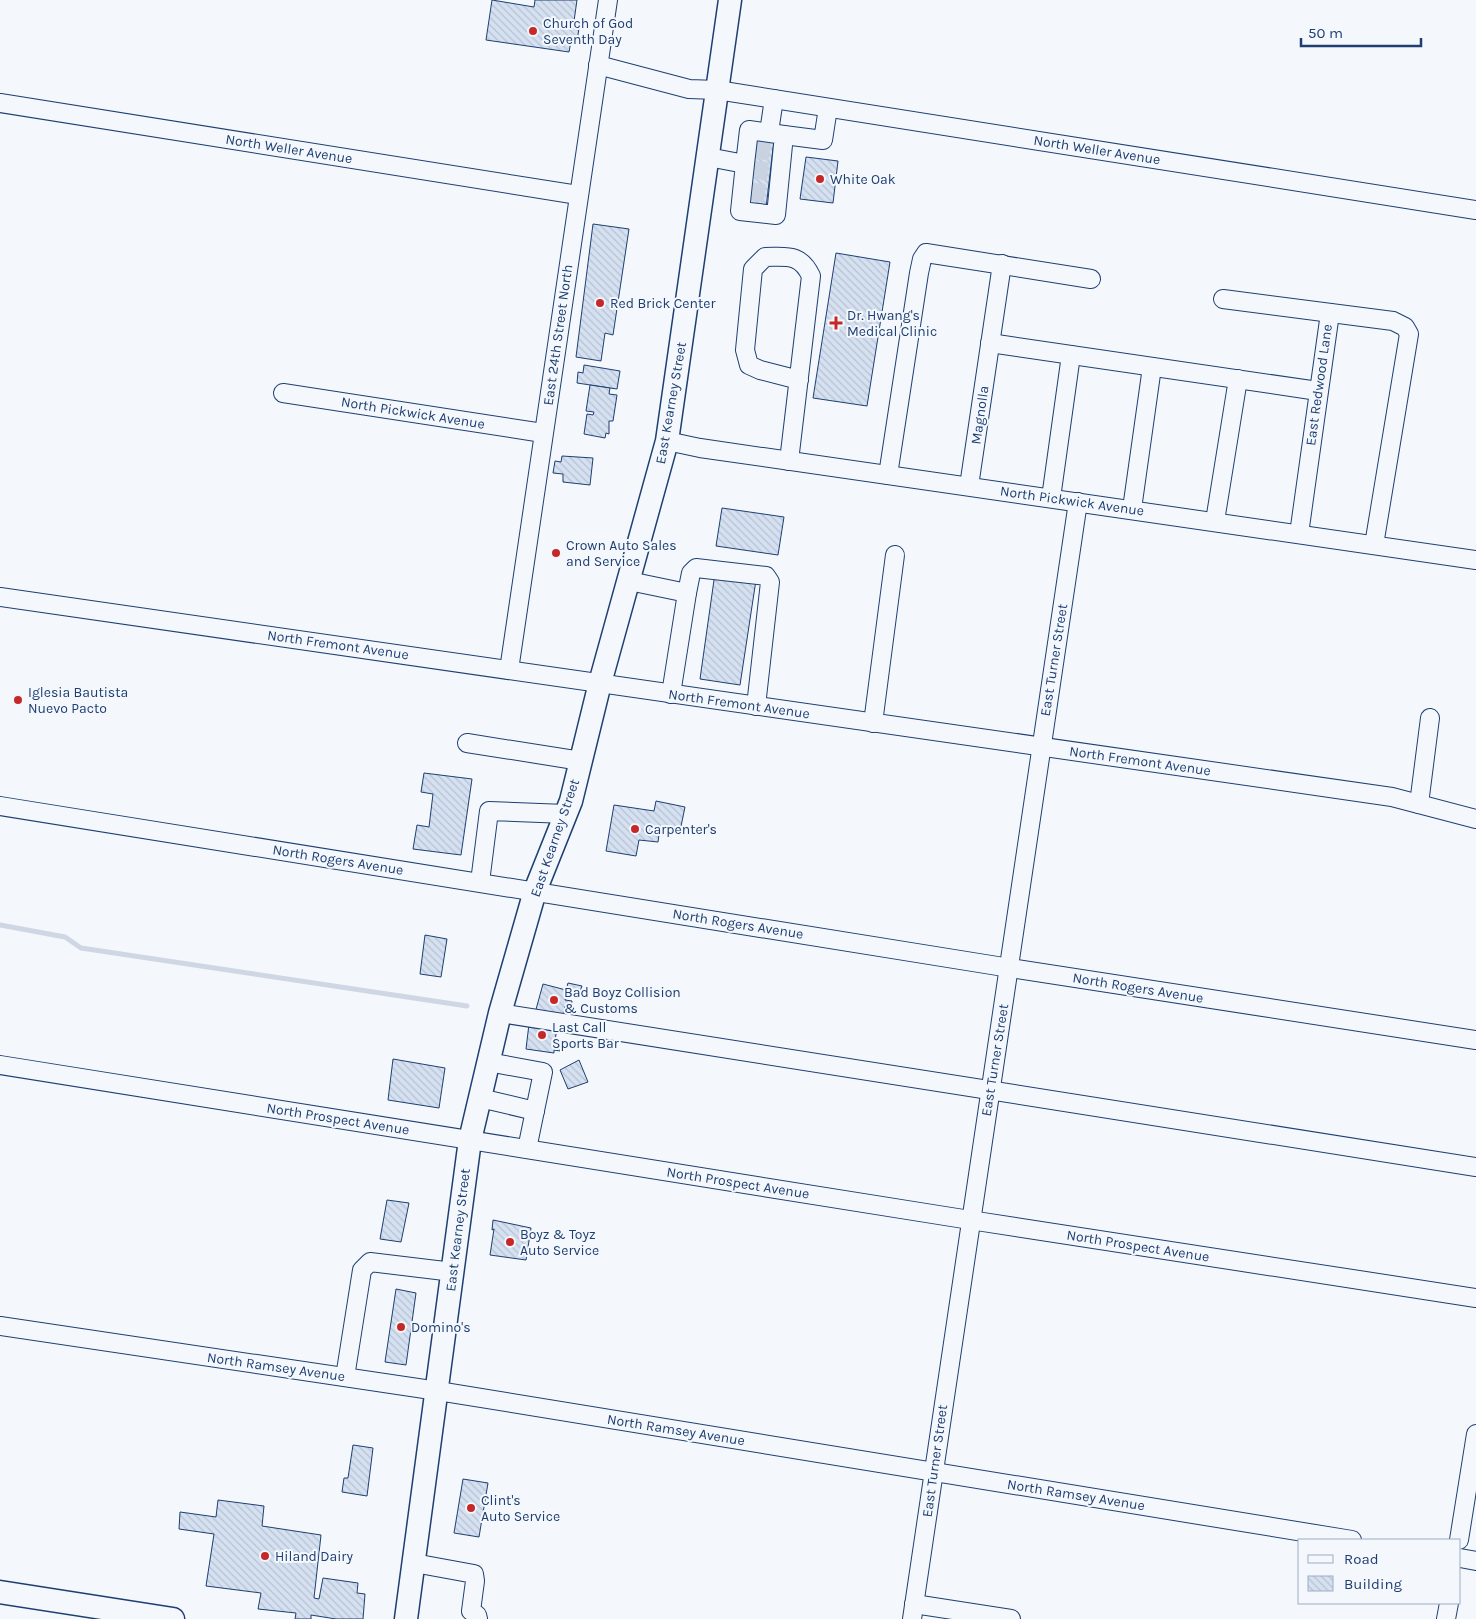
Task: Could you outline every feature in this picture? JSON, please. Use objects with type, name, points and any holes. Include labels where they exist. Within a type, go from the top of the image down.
[{"type":"main road","name":"East Kearney Street","points":[[406,1619],[438,1391],[470,1140],[500,1013],[535,891],[566,814],[667,441],[730,0]]},
{"type":"main road","points":[[0,1592],[173,1619]]},
{"type":"street","name":"East 24th Street North","points":[[509,670],[608,0]]},
{"type":"street","name":"North Weller Avenue","points":[[598,65],[689,89],[717,90],[1476,210]]},
{"type":"street","points":[[774,99],[776,133],[777,152],[773,194],[776,215],[740,211],[744,190],[749,130],[776,133],[823,140],[828,108]]},
{"type":"street","name":"North Weller Avenue","points":[[0,103],[578,195]]},
{"type":"street","points":[[708,157],[747,160]]},
{"type":"street","points":[[888,475],[922,259],[926,253],[1091,279]]},
{"type":"street","points":[[789,461],[799,380],[811,276],[806,264],[793,257],[765,257],[753,269],[745,350],[749,364],[760,370],[799,380]]},
{"type":"street","name":"Magnolla","points":[[969,486],[1002,264]]},
{"type":"street","name":"East Redwood Lane","points":[[1223,299],[1330,313],[1298,534]]},
{"type":"street","points":[[1330,313],[1393,321],[1405,327],[1410,334],[1374,545]]},
{"type":"street","points":[[990,343],[1318,391]]},
{"type":"street","points":[[1051,498],[1071,355]]},
{"type":"street","points":[[1132,510],[1152,367]]},
{"type":"street","points":[[1215,522],[1238,380]]},
{"type":"street","name":"North Pickwick Avenue","points":[[283,393],[543,433]]},
{"type":"street","name":"North Pickwick Avenue","points":[[667,441],[700,448],[1476,560]]},
{"type":"street","name":"East Turner Street","points":[[913,1611],[970,1220],[1010,968],[1040,747],[1078,502]]},
{"type":"street","points":[[872,723],[896,556]]},
{"type":"street","points":[[671,694],[691,573],[696,568],[754,573],[766,576],[770,582],[756,706]]},
{"type":"street","points":[[629,581],[687,593]]},
{"type":"street","name":"North Fremont Avenue","points":[[0,597],[1392,797],[1476,819]]},
{"type":"street","points":[[1419,804],[1430,718]]},
{"type":"street","points":[[467,743],[581,761]]},
{"type":"street","name":"North Rogers Avenue","points":[[0,806],[1010,968],[1476,1040]]},
{"type":"street","points":[[480,882],[489,811],[566,814]]},
{"type":"street","points":[[500,1013],[990,1092],[1476,1167]]},
{"type":"street","points":[[488,1062],[543,1072],[527,1149]]},
{"type":"street","name":"North Prospect Avenue","points":[[0,1065],[970,1220],[1476,1298]]},
{"type":"street","points":[[480,1098],[535,1110]]},
{"type":"street","points":[[345,1377],[362,1270],[370,1262],[453,1272]]},
{"type":"street","name":"North Ramsey Avenue","points":[[0,1326],[438,1391],[1346,1539]]},
{"type":"street","points":[[1459,1539],[1476,1434]]},
{"type":"street","points":[[1461,1558],[1476,1560]]},
{"type":"street","points":[[414,1563],[474,1574],[472,1611],[478,1619]]},
{"type":"street","points":[[1446,1619],[1449,1604]]},
{"type":"street","points":[[913,1611],[1011,1619]]},
{"type":"building","name":"Church of God Seventh Day","points":[[492,0],[534,7],[535,0],[577,0],[574,21],[580,22],[577,41],[571,41],[569,52],[486,40]]},
{"type":"building","points":[[754,137],[774,140],[766,208],[745,205]]},
{"type":"building","points":[[806,157],[838,161],[833,203],[800,199]]},
{"type":"building","name":"Red Brick Center","points":[[593,224],[629,229],[613,335],[605,333],[601,361],[576,357]]},
{"type":"building","points":[[836,253],[890,262],[867,406],[813,398]]},
{"type":"building","points":[[584,365],[620,371],[617,389],[577,383],[578,372],[583,373]]},
{"type":"building","points":[[590,385],[610,388],[609,394],[617,395],[613,421],[609,421],[609,434],[606,433],[605,438],[584,434],[587,414],[593,415],[594,412],[586,411]]},
{"type":"building","points":[[562,456],[593,458],[590,485],[563,482],[563,474],[553,473],[555,461],[561,462]]},
{"type":"building","points":[[722,508],[784,517],[778,555],[716,546]]},
{"type":"building","points":[[715,573],[756,580],[740,685],[700,679]]},
{"type":"building","points":[[424,773],[472,779],[461,855],[413,849],[417,825],[429,827],[433,794],[421,792]]},
{"type":"building","name":"Carpenter's","points":[[656,801],[685,807],[680,831],[660,827],[658,842],[639,840],[636,856],[606,851],[614,805],[654,811]]},
{"type":"building","points":[[425,935],[447,939],[441,977],[420,974]]},
{"type":"building","name":"Bad Boyz Collision & Customs","points":[[568,983],[582,986],[579,994],[567,991],[565,1000],[572,1001],[571,1007],[565,1006],[563,1017],[535,1013],[543,984],[566,990]]},
{"type":"building","name":"Last Call Sports Bar","points":[[529,1024],[557,1029],[555,1040],[561,1041],[560,1051],[554,1050],[554,1053],[526,1049]]},
{"type":"building","points":[[393,1059],[445,1068],[439,1108],[388,1100]]},
{"type":"building","points":[[579,1060],[588,1082],[568,1089],[560,1070]]},
{"type":"building","points":[[387,1200],[409,1203],[401,1242],[380,1239]]},
{"type":"building","name":"Boyz & Toyz Auto Service","points":[[493,1220],[531,1228],[526,1260],[490,1255],[494,1229],[492,1230]]},
{"type":"building","name":"Domino's","points":[[396,1289],[416,1293],[406,1365],[385,1362]]},
{"type":"building","points":[[353,1445],[373,1448],[367,1496],[342,1492],[344,1478],[348,1478]]},
{"type":"building","name":"Clint's Auto Service","points":[[463,1479],[488,1483],[479,1537],[454,1533]]},
{"type":"building","name":"Hiland Dairy","points":[[218,1500],[264,1506],[262,1526],[321,1535],[314,1598],[319,1599],[323,1578],[358,1583],[357,1593],[365,1594],[363,1619],[336,1619],[311,1615],[311,1619],[295,1619],[296,1613],[258,1609],[261,1593],[206,1586],[214,1534],[179,1529],[180,1512],[216,1517]]},
{"type":"waterway","points":[[0,925],[65,937],[81,948],[467,1006]]},
{"type":"tunnel","points":[[752,149],[773,152]]},
{"type":"tunnel","points":[[750,169],[771,172]]},
{"type":"tunnel","points":[[747,191],[768,194]]},
{"type":"place","name":"Church of God Seventh Day","points":[[533,31]]},
{"type":"place","name":"White Oak","points":[[820,179]]},
{"type":"place","name":"Red Brick Center","points":[[600,303]]},
{"type":"place","name":"Dr. Hwang's Medical Clinic","points":[[836,323]]},
{"type":"place","name":"Crown Auto Sales and Service","points":[[556,553]]},
{"type":"place","name":"Iglesia Bautista Nuevo Pacto","points":[[18,700]]},
{"type":"place","name":"Carpenter's","points":[[635,829]]},
{"type":"place","name":"Bad Boyz Collision & Customs","points":[[554,1000]]},
{"type":"place","name":"Last Call Sports Bar","points":[[542,1035]]},
{"type":"place","name":"Boyz & Toyz Auto Service","points":[[510,1242]]},
{"type":"place","name":"Domino's","points":[[401,1327]]},
{"type":"place","name":"Clint's Auto Service","points":[[471,1508]]},
{"type":"place","name":"Hiland Dairy","points":[[265,1556]]}]
